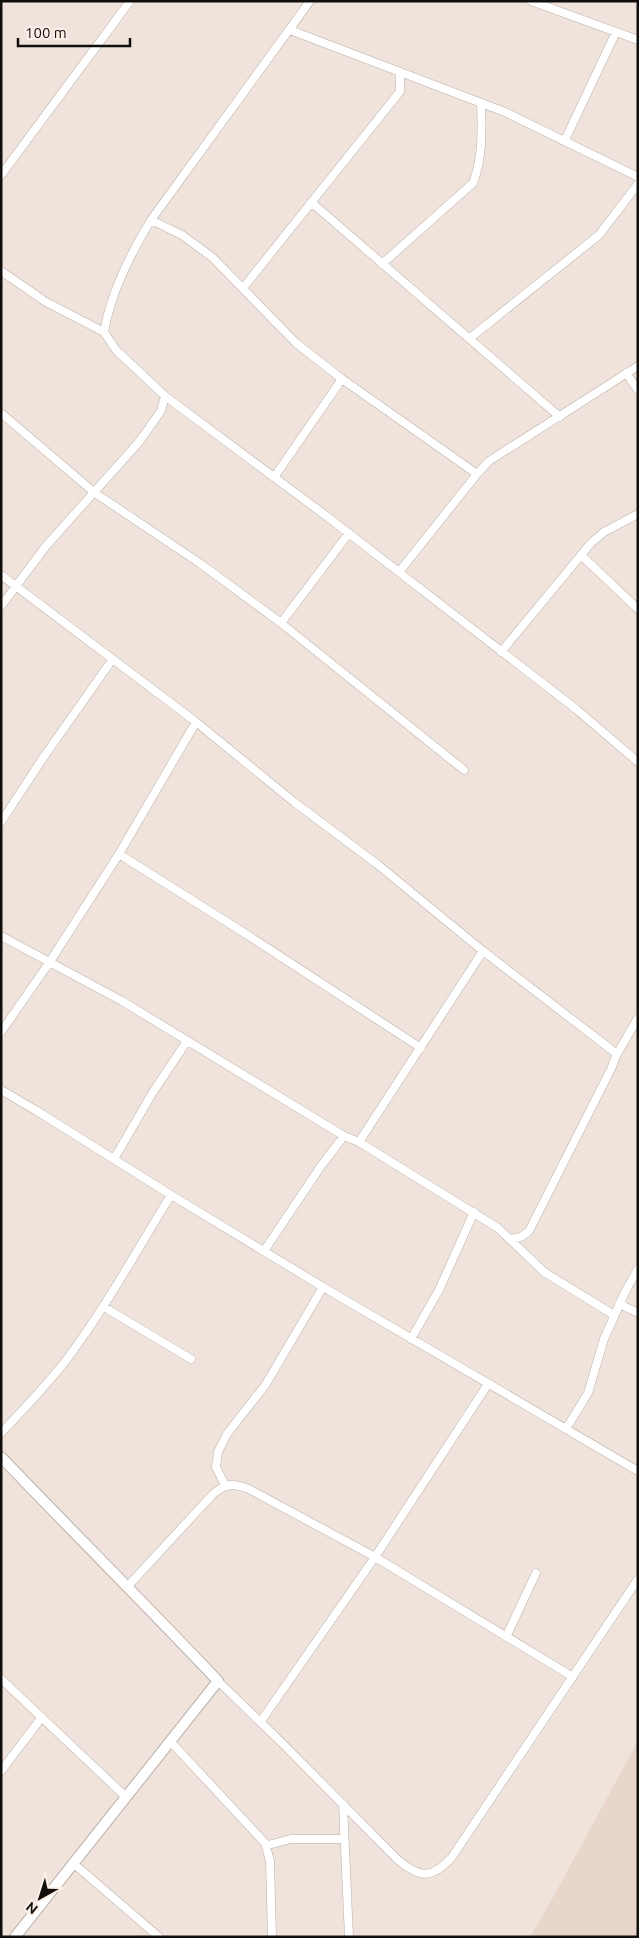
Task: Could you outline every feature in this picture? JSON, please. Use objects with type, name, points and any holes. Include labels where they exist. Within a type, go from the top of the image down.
[{"type":"street","points":[[1,175],[130,1]]},
{"type":"street","points":[[104,332],[107,317],[119,283],[137,244],[151,220],[310,1]]},
{"type":"street","points":[[531,1],[638,40]]},
{"type":"street","points":[[290,30],[527,122],[638,177]]},
{"type":"street","points":[[565,140],[616,32]]},
{"type":"street","points":[[243,288],[400,91],[400,72]]},
{"type":"street","points":[[382,264],[472,183],[480,159],[481,103]]},
{"type":"street","points":[[470,338],[589,244],[610,222],[638,184]]},
{"type":"street","points":[[312,202],[560,416]]},
{"type":"street","points":[[151,220],[182,235],[212,257],[296,343],[342,379],[477,474]]},
{"type":"street","points":[[1,271],[46,302],[104,332],[116,350],[165,396],[275,476],[349,533],[576,709],[638,762]]},
{"type":"street","points":[[399,572],[477,474],[490,461],[638,366]]},
{"type":"street","points":[[626,373],[638,390]]},
{"type":"street","points":[[275,476],[342,379]]},
{"type":"street","points":[[1,606],[46,546],[139,442],[160,411],[165,396]]},
{"type":"street","points":[[1,413],[95,493],[201,564],[281,623],[464,770]]},
{"type":"street","points":[[501,652],[591,543],[604,532],[638,514]]},
{"type":"street","points":[[281,623],[349,533]]},
{"type":"street","points":[[581,555],[638,609]]},
{"type":"street","points":[[1,575],[196,722],[294,802],[377,864],[483,951],[617,1054]]},
{"type":"street","points":[[1,822],[43,758],[112,660]]},
{"type":"street","points":[[1,1032],[49,963],[120,854],[196,722]]},
{"type":"street","points":[[120,854],[421,1048]]},
{"type":"street","points":[[1,936],[122,1001],[187,1042],[344,1136],[359,1142],[474,1212],[498,1228],[544,1272],[614,1315]]},
{"type":"street","points":[[359,1142],[483,951]]},
{"type":"street","points":[[510,1239],[521,1237],[529,1231],[617,1054],[638,1018]]},
{"type":"street","points":[[114,1159],[153,1092],[187,1042]]},
{"type":"street","points":[[1,1090],[323,1287],[638,1471]]},
{"type":"street","points":[[264,1251],[321,1166],[344,1136]]},
{"type":"street","points":[[1,1433],[50,1381],[104,1307],[171,1195]]},
{"type":"street","points":[[411,1339],[439,1290],[474,1212]]},
{"type":"street","points":[[566,1428],[588,1393],[604,1339],[619,1304],[638,1269]]},
{"type":"street","points":[[225,1485],[216,1467],[218,1452],[227,1434],[266,1384],[323,1287]]},
{"type":"street","points":[[619,1304],[638,1313]]},
{"type":"street","points":[[104,1307],[191,1359]]},
{"type":"street","points":[[261,1721],[375,1557],[488,1384]]},
{"type":"street","points":[[1,1457],[218,1680],[411,1871],[425,1874],[443,1867],[460,1844],[638,1579]]},
{"type":"street","points":[[128,1586],[214,1493],[225,1485],[237,1485],[249,1489],[375,1557],[573,1677]]},
{"type":"street","points":[[506,1638],[536,1573]]},
{"type":"street","points":[[1,1679],[125,1796]]},
{"type":"street","points":[[15,1937],[72,1862],[218,1680]]},
{"type":"street","points":[[1,1770],[42,1717]]},
{"type":"street","points":[[170,1741],[264,1843],[270,1861],[272,1937]]},
{"type":"street","points":[[343,1804],[349,1937]]},
{"type":"street","points":[[264,1843],[268,1845],[291,1839],[344,1839]]},
{"type":"street","points":[[72,1862],[159,1937]]},
{"type":"shaded area","points":[[638,1741],[638,1937],[530,1937],[550,1903]]}]
